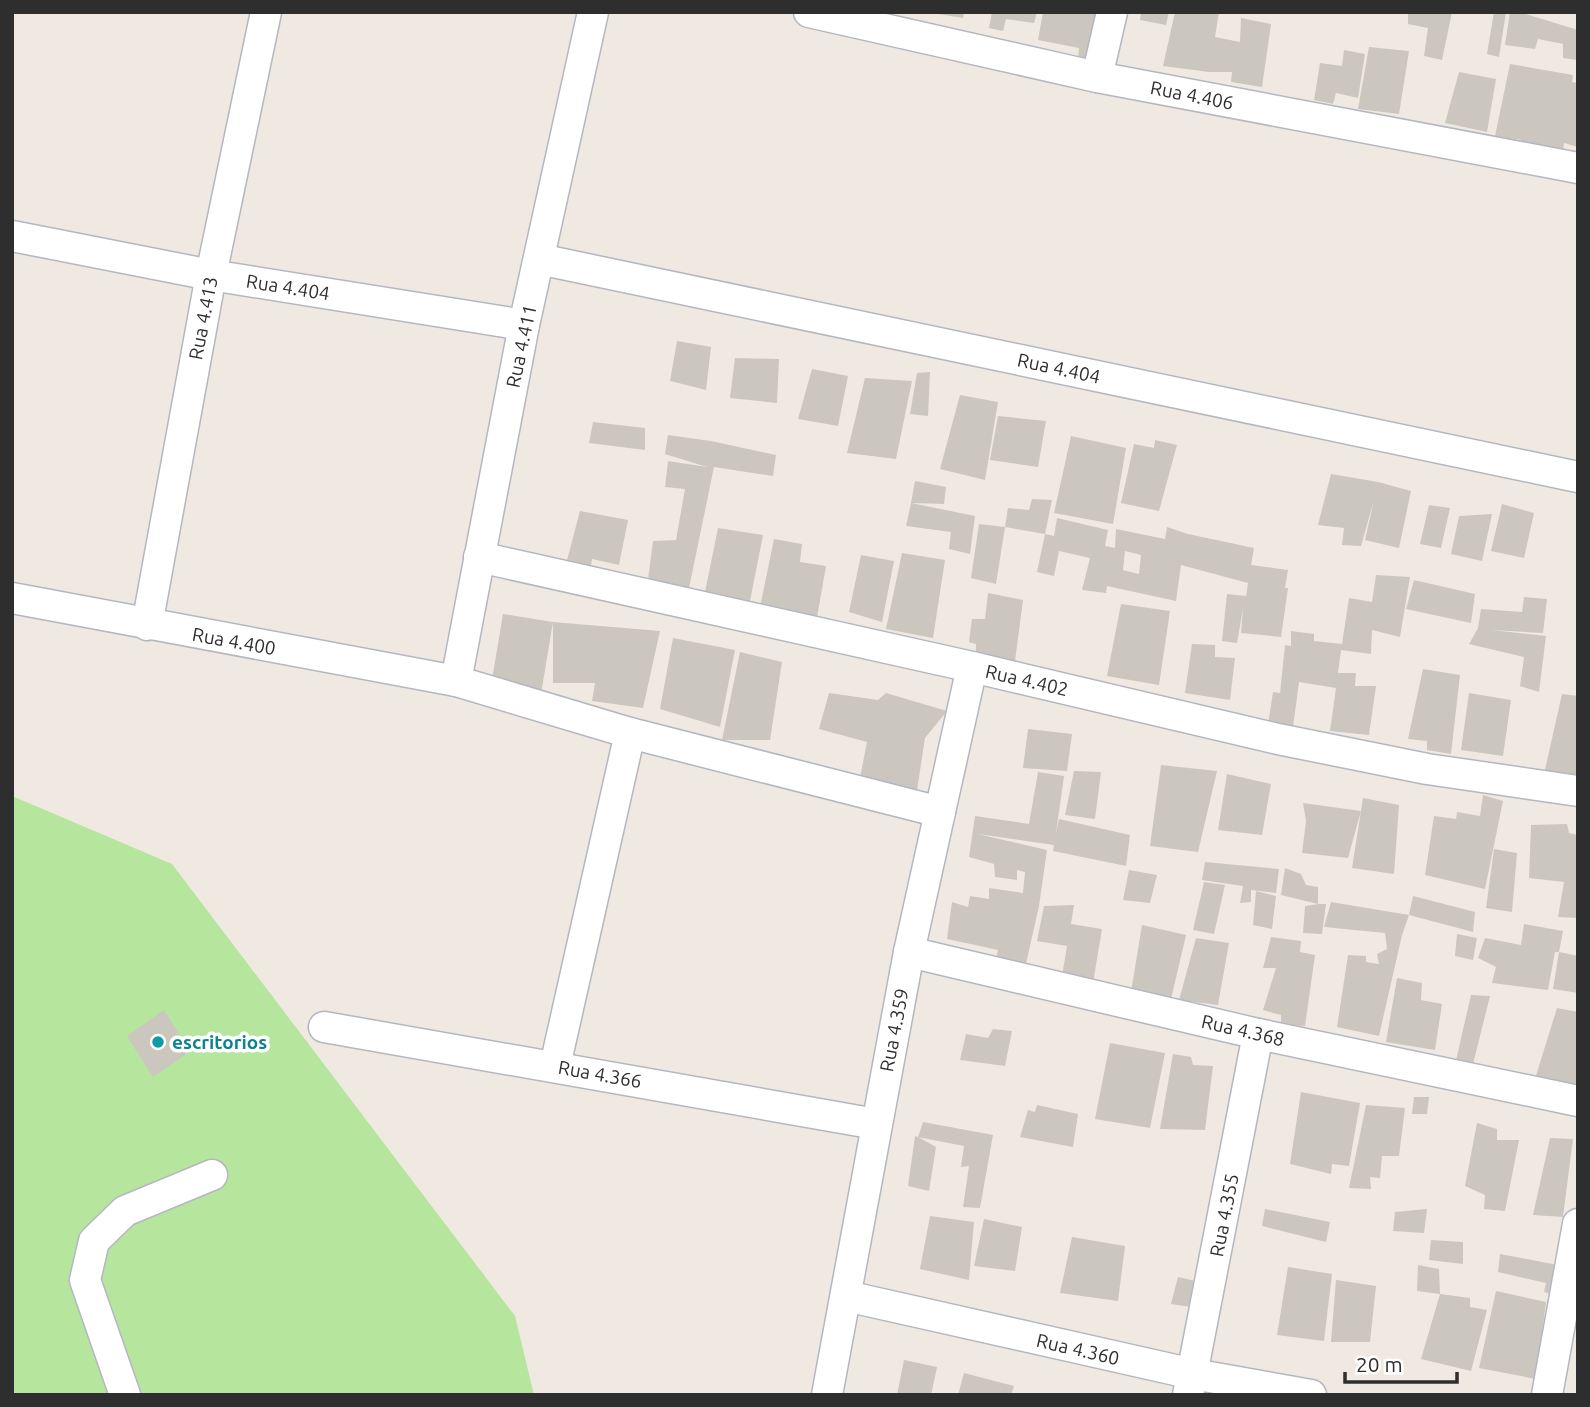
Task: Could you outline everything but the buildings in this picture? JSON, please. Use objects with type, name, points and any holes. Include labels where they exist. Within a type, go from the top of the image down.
[{"type":"street","name":"Rua 4.413","points":[[147,625],[211,275],[266,12]]},
{"type":"street","name":"Rua 4.411","points":[[456,681],[524,325],[593,12]]},
{"type":"street","name":"Rua 4.406","points":[[809,12],[1097,77],[1578,168]]},
{"type":"street","points":[[1097,77],[1112,12]]},
{"type":"street","name":"Rua 4.404","points":[[12,236],[211,275],[524,325]]},
{"type":"street","name":"Rua 4.404","points":[[540,259],[1578,477]]},
{"type":"street","name":"Rua 4.402","points":[[479,557],[1305,744],[1427,769],[1578,791]]},
{"type":"street","name":"Rua 4.400","points":[[12,598],[456,681],[630,733],[940,812]]},
{"type":"street","name":"Rua 4.359","points":[[827,1395],[909,952],[972,667]]},
{"type":"street","points":[[555,1066],[630,733]]},
{"type":"street","name":"Rua 4.368","points":[[909,952],[1258,1034],[1578,1101]]},
{"type":"street","name":"Rua 4.366","points":[[324,1027],[876,1124]]},
{"type":"street","name":"Rua 4.355","points":[[1190,1385],[1258,1034]]},
{"type":"street","points":[[125,1395],[85,1280],[94,1241],[125,1211],[212,1175]]},
{"type":"street","points":[[1547,1395],[1578,1224]]},
{"type":"street","name":"Rua 4.360","points":[[846,1296],[1190,1385],[1311,1395]]},
{"type":"green space","points":[[12,796],[172,864],[515,1316],[534,1395],[12,1395]]},
{"type":"place","name":"escritorios","points":[[158,1042]]}]
